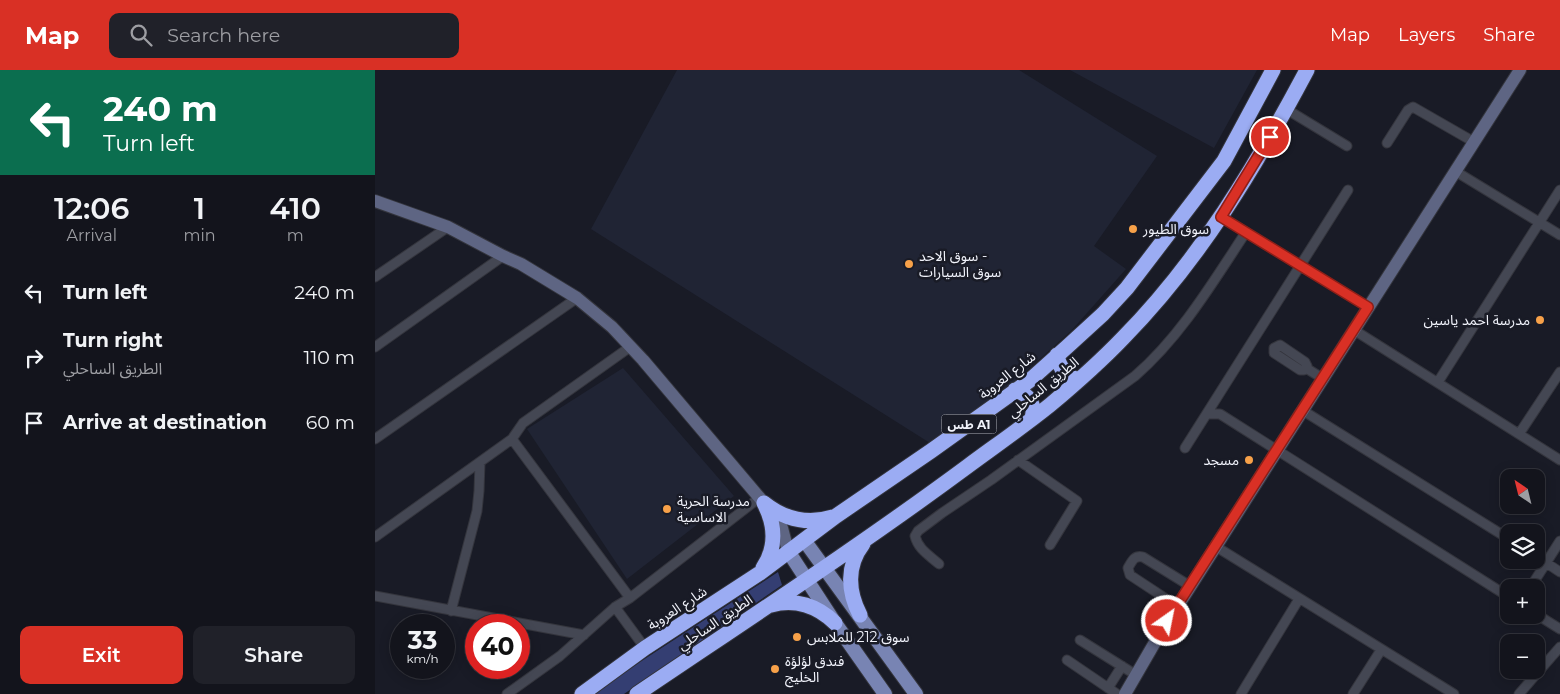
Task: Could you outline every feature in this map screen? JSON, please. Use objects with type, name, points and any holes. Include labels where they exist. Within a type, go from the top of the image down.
[{"type":"highway","name":"شارع العروبة","points":[[581,694],[645,648],[760,573],[836,516],[931,451],[1029,380],[1057,356],[1103,314],[1127,288],[1195,200],[1223,161],[1273,70]]},
{"type":"highway","name":"الطريق الساحلي","points":[[637,694],[868,538],[1050,405],[1078,380],[1123,338],[1153,305],[1221,217],[1263,151],[1307,70]]},
{"type":"highway","points":[[1057,356],[1063,370],[1072,378],[1078,380]]},
{"type":"highway","points":[[1015,390],[1023,393],[1029,399],[1033,408],[1032,418]]},
{"type":"highway","points":[[761,500],[782,515],[798,520],[815,521],[836,516]]},
{"type":"highway","points":[[760,573],[767,562],[773,538],[771,520],[761,500]]},
{"type":"highway","points":[[860,615],[854,604],[850,581],[855,558],[868,538]]},
{"type":"highway","points":[[767,606],[785,602],[804,604],[821,611],[835,623]]},
{"type":"main road","points":[[804,540],[860,615],[915,694]]},
{"type":"main road","points":[[788,551],[835,623],[885,694]]},
{"type":"street","points":[[1125,694],[1158,636],[1520,70]]},
{"type":"street","points":[[1387,143],[1408,110],[1413,107],[1474,142]]},
{"type":"street","points":[[1286,109],[1347,146]]},
{"type":"street","points":[[1455,171],[1560,235]]},
{"type":"street","points":[[1185,448],[1348,190]]},
{"type":"street","points":[[1438,382],[1560,190]]},
{"type":"street","points":[[375,201],[448,227],[521,264],[577,298],[612,327],[643,360],[761,500],[782,528],[788,551]]},
{"type":"street","points":[[1221,217],[1368,307]]},
{"type":"street","points":[[375,277],[448,227]]},
{"type":"street","points":[[939,564],[921,549],[917,543],[915,536],[918,531],[1135,376],[1149,364],[1172,340],[1246,232]]},
{"type":"street","points":[[375,347],[503,256]]},
{"type":"street","points":[[375,439],[577,298]]},
{"type":"street","points":[[1354,330],[1560,460]]},
{"type":"street","points":[[375,537],[511,439],[523,423],[630,347]]},
{"type":"street","points":[[1306,368],[1322,378]]},
{"type":"street","points":[[1519,434],[1560,372]]},
{"type":"street","points":[[1302,410],[1500,533]]},
{"type":"street","points":[[1207,414],[1220,414],[1500,591]]},
{"type":"street","points":[[511,439],[630,598]]},
{"type":"street","points":[[1018,460],[1077,501],[1050,545]]},
{"type":"street","points":[[451,611],[477,510],[480,462]]},
{"type":"street","points":[[507,694],[560,656],[615,607],[630,598],[761,500]]},
{"type":"street","points":[[782,528],[804,540]]},
{"type":"street","points":[[1536,579],[1560,541]]},
{"type":"street","points":[[1215,546],[1454,694]]},
{"type":"street","points":[[1177,606],[1130,575],[1128,568],[1133,558],[1143,557],[1190,586]]},
{"type":"street","points":[[1547,563],[1560,572]]},
{"type":"street","points":[[375,596],[584,635]]},
{"type":"street","points":[[1241,694],[1299,598]]},
{"type":"street","points":[[615,607],[645,648]]},
{"type":"street","points":[[1545,620],[1560,629]]},
{"type":"street","points":[[1080,640],[1136,675]]},
{"type":"street","points":[[1519,694],[1560,648]]},
{"type":"street","points":[[1353,694],[1381,650]]},
{"type":"street","points":[[1067,660],[1117,694]]},
{"type":"street","points":[[1108,688],[1122,666]]},
{"type":"shaded area","points":[[677,70],[1019,70],[1157,156],[1094,246],[1126,269],[1071,331],[1014,382],[930,443],[591,229]]},
{"type":"shaded area","points":[[1070,70],[1257,70],[1214,148]]},
{"type":"shaded area","points":[[623,368],[734,496],[627,579],[527,429]]},
{"type":"shaded area","points":[[778,572],[782,585],[624,694],[594,694],[643,660]]},
{"type":"place","name":"سوق الطيور","points":[[1133,229]]},
{"type":"place","name":"سوق الاحد - سوق السيارات","points":[[909,264]]},
{"type":"place","name":"مدرسة احمد ياسين","points":[[1540,320]]},
{"type":"place","name":"مسجد","points":[[1249,460]]},
{"type":"place","name":"مدرسة الحرية الاساسية","points":[[667,509]]},
{"type":"place","name":"سوق 212 للملابس","points":[[797,637]]},
{"type":"place","name":"فندق لؤلؤة الخليج","points":[[775,669]]},
{"type":"route","points":[[1167,621],[1368,307],[1221,217],[1270,137]]}]
